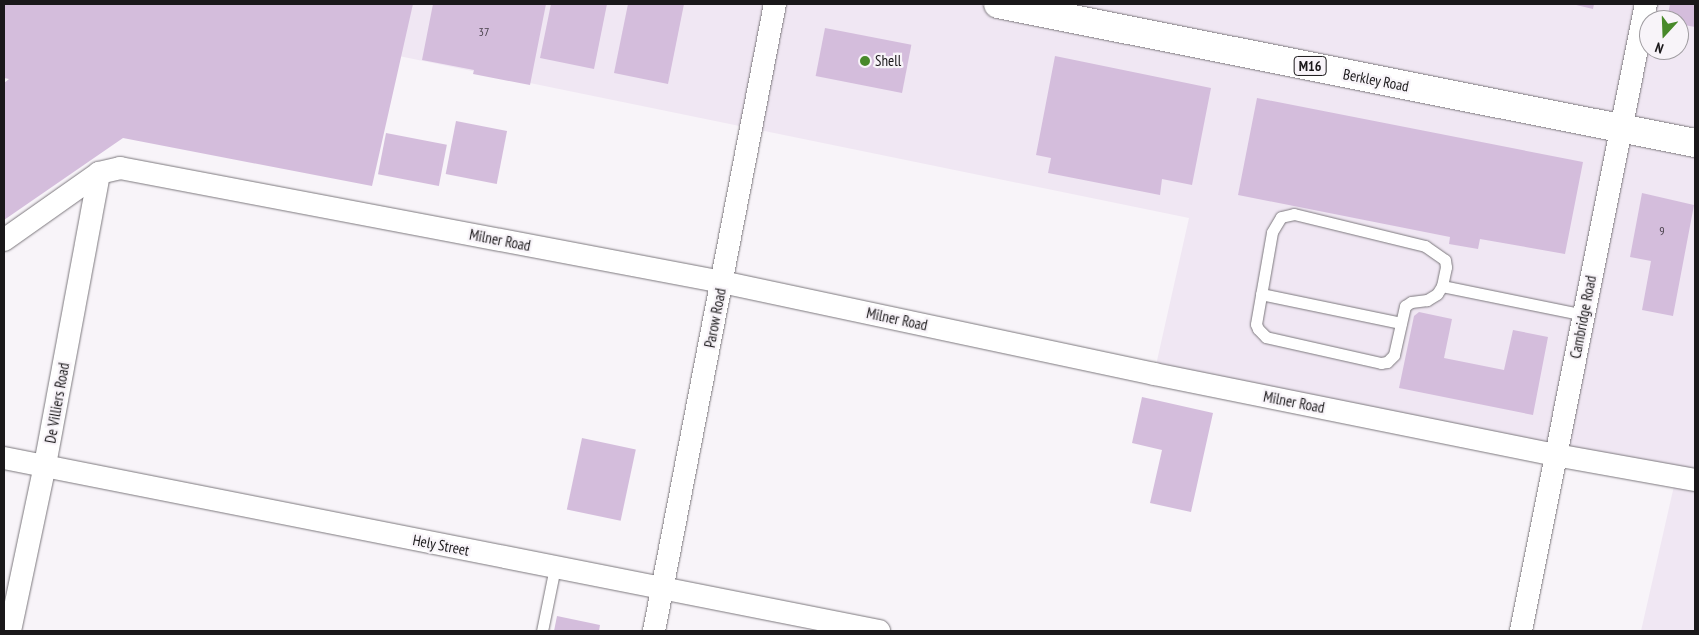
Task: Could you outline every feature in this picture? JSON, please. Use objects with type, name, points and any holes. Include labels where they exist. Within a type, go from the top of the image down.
[{"type":"main road","name":"Berkley Road","points":[[998,4],[1695,142]]},
{"type":"street","name":"Parow Road","points":[[654,631],[776,4]]},
{"type":"street","name":"Cambridge Road","points":[[1521,631],[1646,4]]},
{"type":"street","name":"Milner Road","points":[[99,174],[120,168],[722,282],[1154,374],[1556,455],[1695,480]]},
{"type":"street","points":[[4,240],[99,174]]},
{"type":"street","name":"De Villiers Road","points":[[10,631],[45,466],[99,174]]},
{"type":"street","name":"Hely Street","points":[[4,458],[879,631]]},
{"type":"lane","points":[[1294,214],[1425,246],[1445,260],[1446,267],[1442,286],[1437,294],[1427,300],[1411,302],[1405,306],[1394,355],[1387,362],[1381,363],[1264,337],[1256,324],[1261,294],[1272,232],[1281,217],[1294,214]]},
{"type":"lane","points":[[1442,286],[1584,315]]},
{"type":"lane","points":[[1261,294],[1400,324]]},
{"type":"lane","points":[[542,631],[555,567]]},
{"type":"shaded area","points":[[398,4],[1695,4],[1695,631],[1641,631],[1676,477],[1154,374],[1189,218],[389,54]]},
{"type":"building","points":[[4,4],[413,4],[372,186],[123,138],[4,220],[4,83],[9,79],[4,78]]},
{"type":"building","points":[[433,4],[546,4],[530,85],[473,74],[474,70],[422,60]]},
{"type":"building","points":[[551,4],[607,4],[594,69],[540,58]]},
{"type":"building","points":[[628,4],[684,4],[668,84],[614,73]]},
{"type":"building","points":[[1572,4],[1594,4],[1593,9]]},
{"type":"building","points":[[1670,4],[1695,4],[1695,27],[1689,26],[1689,10],[1669,10]]},
{"type":"building","points":[[825,28],[911,45],[902,93],[816,76]]},
{"type":"building","points":[[1055,56],[1211,88],[1192,185],[1162,179],[1160,195],[1048,173],[1051,158],[1036,155]]},
{"type":"building","points":[[1257,98],[1583,162],[1565,254],[1480,239],[1478,249],[1449,244],[1450,237],[1238,195]]},
{"type":"building","points":[[456,121],[507,131],[497,184],[446,174]]},
{"type":"building","points":[[386,133],[447,145],[439,186],[378,174]]},
{"type":"building","points":[[1642,193],[1694,205],[1673,316],[1642,310],[1651,261],[1630,257]]},
{"type":"building","points":[[1419,312],[1452,319],[1444,358],[1504,370],[1513,330],[1548,337],[1533,415],[1399,388],[1414,316]]},
{"type":"building","points":[[1142,397],[1213,413],[1191,512],[1150,503],[1162,450],[1132,443]]},
{"type":"building","points":[[582,438],[636,449],[621,521],[567,509]]},
{"type":"building","points":[[557,616],[600,625],[599,631],[554,631]]},
{"type":"place","name":"Shell","points":[[865,61]]}]
